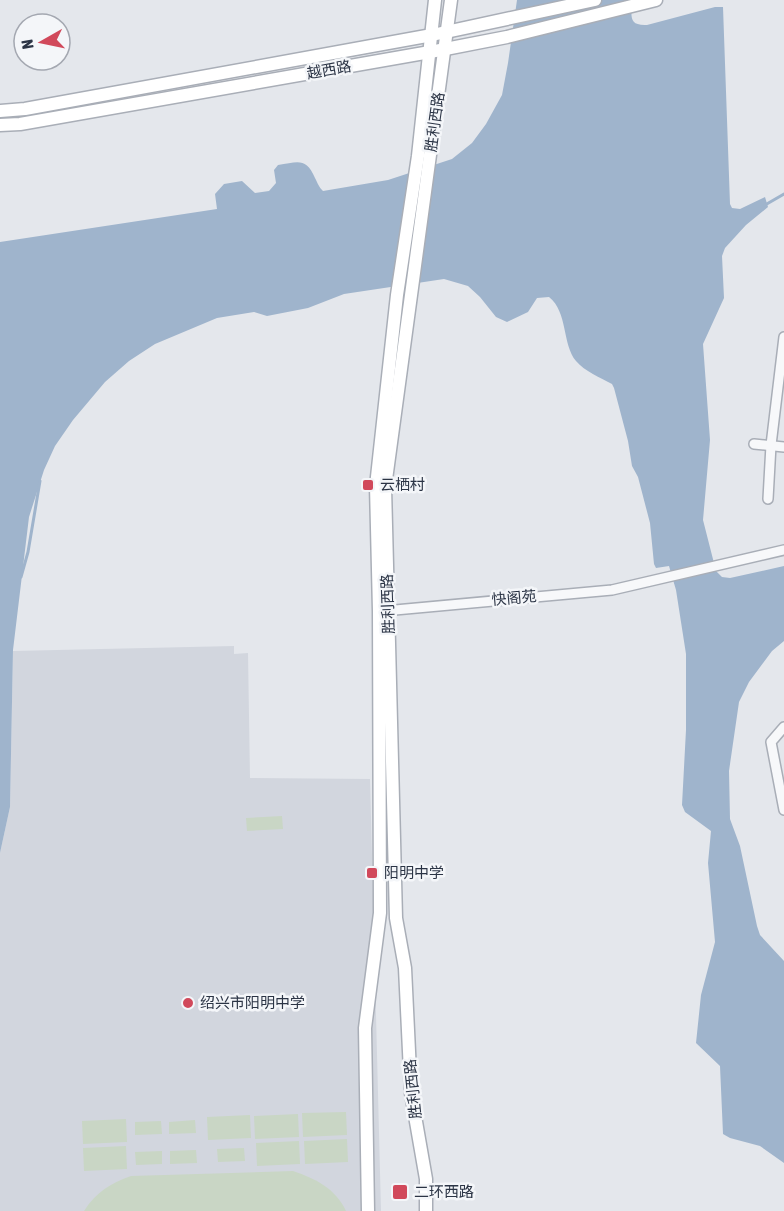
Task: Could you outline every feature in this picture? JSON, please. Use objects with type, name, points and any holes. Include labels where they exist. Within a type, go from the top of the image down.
[{"type":"main road","name":"胜利西路","points":[[368,1211],[365,1028],[381,912],[385,487],[412,294],[435,0]]},
{"type":"main road","name":"胜利西路","points":[[426,1211],[426,1179],[411,1093],[405,968],[396,918],[384,611],[376,486],[397,295],[445,49],[451,0]]},
{"type":"main road","name":"越西路","points":[[0,111],[25,109],[432,35],[595,0]]},
{"type":"main road","name":"越西路","points":[[0,126],[430,52],[507,37],[656,0]]},
{"type":"street","points":[[768,499],[771,445],[784,337]]},
{"type":"street","points":[[754,444],[784,447]]},
{"type":"street","name":"快阁苑","points":[[384,611],[612,590],[784,550]]},
{"type":"street","points":[[784,727],[771,742],[784,810]]},
{"type":"shaded area","name":"绍兴市阳明中学","points":[[234,646],[234,654],[248,653],[250,778],[370,779],[381,1211],[0,1211],[0,853],[10,807],[13,651]]},
{"type":"green space","points":[[282,816],[283,829],[247,831],[246,818]]},
{"type":"green space","points":[[346,1112],[347,1135],[303,1137],[302,1113]]},
{"type":"green space","points":[[298,1114],[299,1137],[255,1139],[254,1116]]},
{"type":"green space","points":[[250,1115],[251,1138],[208,1140],[207,1117]]},
{"type":"green space","points":[[126,1119],[127,1142],[83,1144],[82,1121]]},
{"type":"green space","points":[[195,1120],[196,1133],[169,1134],[169,1122]]},
{"type":"green space","points":[[161,1121],[162,1134],[135,1135],[135,1122]]},
{"type":"green space","points":[[347,1139],[348,1162],[305,1164],[304,1141]]},
{"type":"green space","points":[[299,1141],[300,1164],[257,1166],[256,1143]]},
{"type":"green space","points":[[126,1146],[127,1169],[84,1171],[83,1148]]},
{"type":"green space","points":[[244,1148],[245,1161],[218,1162],[217,1149]]},
{"type":"green space","points":[[196,1150],[197,1163],[170,1164],[170,1151]]},
{"type":"green space","points":[[162,1151],[162,1164],[136,1165],[135,1152]]},
{"type":"green space","points":[[293,1171],[324,1185],[342,1203],[346,1211],[84,1211],[104,1189],[131,1176]]},
{"type":"water","points":[[517,0],[632,0],[633,21],[641,25],[723,7],[730,204],[732,208],[740,209],[765,197],[768,207],[746,225],[725,248],[722,256],[724,298],[703,344],[710,440],[703,520],[716,571],[722,577],[730,578],[784,566],[784,641],[772,651],[749,682],[739,702],[729,771],[730,819],[740,846],[757,926],[760,935],[784,961],[784,1163],[760,1146],[723,1134],[720,1066],[696,1043],[701,995],[715,942],[708,863],[711,831],[685,812],[682,805],[686,730],[686,654],[676,590],[669,566],[656,568],[654,564],[650,523],[638,477],[632,466],[614,388],[612,384],[588,371],[576,361],[559,311],[549,297],[537,298],[528,312],[507,322],[496,317],[468,286],[444,279],[344,294],[308,308],[267,316],[254,312],[217,318],[155,344],[129,361],[105,382],[73,420],[55,446],[44,470],[29,517],[13,650],[10,807],[0,853],[0,242],[217,209],[215,194],[224,184],[242,181],[255,193],[269,191],[276,183],[274,170],[278,165],[296,162],[305,164],[312,171],[323,191],[388,180],[452,159],[472,143],[486,124],[502,95]]},
{"type":"waterway","points":[[765,205],[784,194]]},
{"type":"waterway","points":[[21,577],[28,552],[40,481]]},
{"type":"place","name":"云栖村","points":[[368,485]]},
{"type":"place","name":"阳明中学","points":[[372,873]]},
{"type":"place","name":"绍兴市阳明中学","points":[[188,1003]]},
{"type":"place","name":"二环西路","points":[[400,1192]]}]
